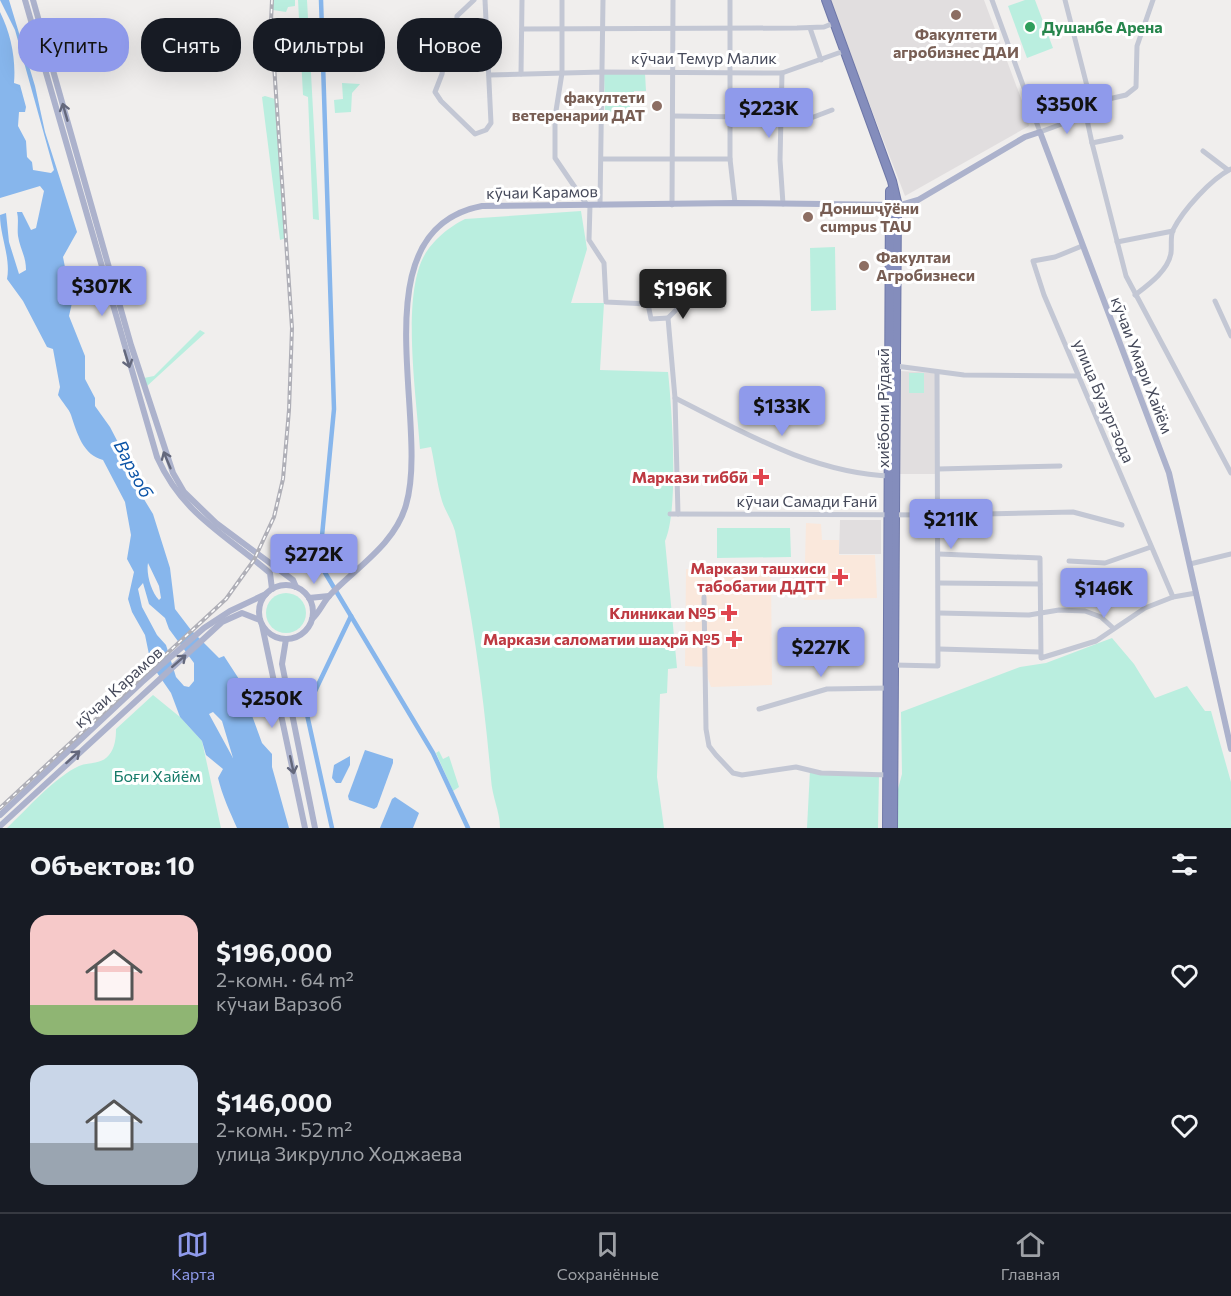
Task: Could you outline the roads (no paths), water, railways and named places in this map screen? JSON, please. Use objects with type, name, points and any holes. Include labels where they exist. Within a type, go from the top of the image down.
[{"type":"highway","points":[[824,0],[888,182],[894,206],[891,688],[893,828]]},
{"type":"highway","name":"хиёбони Рӯдакӣ","points":[[893,476],[897,366],[894,355]]},
{"type":"highway","points":[[891,688],[894,665],[892,596]]},
{"type":"highway","points":[[887,828],[891,775]]},
{"type":"main road","points":[[25,0],[150,435],[166,477],[178,495],[195,513],[270,573],[272,589]]},
{"type":"main road","points":[[33,0],[158,433],[172,473],[184,492],[216,523],[293,579],[296,587],[309,598],[312,619],[304,631],[286,639],[272,635],[261,623]]},
{"type":"main road","name":"кӯчаи Карамов","points":[[312,619],[329,595],[390,538],[407,504],[412,470],[407,334],[409,286],[417,255],[430,235],[443,223],[470,208],[735,202],[894,206],[918,200],[1025,136],[1040,132]]},
{"type":"main road","name":"кӯчаи Умари Хайём","points":[[1040,132],[1169,473],[1231,749]]},
{"type":"main road","points":[[150,435],[158,433]]},
{"type":"main road","points":[[296,587],[281,585],[266,594],[261,602],[261,623],[305,828]]},
{"type":"main road","name":"кӯчаи Карамов","points":[[0,826],[207,631],[230,611],[266,594]]},
{"type":"main road","points":[[309,598],[329,595]]},
{"type":"main road","name":"кӯчаи Карамов","points":[[0,815],[142,682],[207,631],[237,614],[252,615],[261,623]]},
{"type":"main road","points":[[286,639],[282,664],[315,828]]},
{"type":"street","points":[[474,0],[457,16],[456,30],[445,55],[442,74],[435,92],[441,101],[476,134],[486,130],[490,123],[485,0]]},
{"type":"street","points":[[521,74],[522,0]]},
{"type":"street","points":[[562,0],[562,73],[555,117],[555,158],[588,205],[589,240],[604,263],[606,302],[648,304],[651,319],[668,318],[699,286]]},
{"type":"street","points":[[600,205],[603,159],[603,0]]},
{"type":"street","points":[[672,205],[674,0]]},
{"type":"street","points":[[730,0],[730,159],[735,202]]},
{"type":"street","name":"кӯчаи Умари Хайём","points":[[992,0],[1040,132]]},
{"type":"street","points":[[1065,0],[1088,90],[1086,115],[1092,143],[1126,276],[1231,473]]},
{"type":"street","points":[[1087,104],[1126,94],[1136,87],[1137,46],[1153,0]]},
{"type":"street","points":[[522,29],[810,28],[832,24]]},
{"type":"street","points":[[810,28],[821,60]]},
{"type":"street","name":"кӯчаи Темур Малик","points":[[489,75],[603,72],[782,73],[843,52]]},
{"type":"street","points":[[782,73],[780,160],[783,204]]},
{"type":"street","points":[[673,116],[811,117],[832,110]]},
{"type":"street","points":[[1040,132],[1086,115]]},
{"type":"street","points":[[1092,143],[1121,137]]},
{"type":"street","points":[[1135,295],[1155,280],[1168,260],[1173,231],[1205,188],[1229,170],[1203,151]]},
{"type":"street","points":[[603,159],[730,159]]},
{"type":"street","points":[[1117,242],[1173,231]]},
{"type":"street","name":"улица Бузургзода","points":[[1082,246],[1055,257],[1033,261],[1044,295],[1173,597]]},
{"type":"street","points":[[1215,301],[1231,336]]},
{"type":"street","points":[[668,318],[675,398],[678,514]]},
{"type":"street","points":[[897,366],[964,375],[1079,376]]},
{"type":"street","points":[[894,665],[938,666],[938,372]]},
{"type":"street","points":[[675,398],[746,433],[819,464],[893,476]]},
{"type":"street","points":[[938,469],[1060,466]]},
{"type":"street","name":"кӯчаи Самади Ғанӣ","points":[[670,514],[939,515],[1073,512],[1122,525]]},
{"type":"street","points":[[1069,561],[1105,563],[1151,547]]},
{"type":"street","points":[[939,554],[1040,558],[1039,652],[1041,658],[1096,640],[1112,627],[1145,608],[1173,597],[1196,593]]},
{"type":"street","points":[[1190,564],[1231,554]]},
{"type":"street","points":[[939,583],[1040,584]]},
{"type":"street","points":[[704,597],[705,729],[709,746],[726,767],[742,775],[796,766],[821,773],[891,775]]},
{"type":"street","points":[[939,613],[1040,614],[1059,610],[1085,611],[1095,614],[1112,627]]},
{"type":"street","points":[[939,649],[1039,652]]},
{"type":"street","points":[[759,709],[827,689],[891,688]]},
{"type":"water","points":[[0,0],[9,0],[18,30],[18,41]]},
{"type":"water","points":[[0,12],[12,47],[14,83],[20,85],[26,107],[25,112],[19,112],[18,126],[26,141],[27,157],[32,162],[33,170],[51,173],[54,170],[27,72],[31,72],[45,132],[77,232],[63,257],[72,303],[69,316],[85,356],[85,379],[95,398],[95,406],[110,427],[136,477],[139,491],[153,514],[170,568],[175,609],[191,630],[219,658],[224,656],[250,696],[250,710],[262,743],[272,754],[272,767],[289,828],[237,828],[218,778],[223,769],[206,755],[202,741],[180,717],[171,693],[151,664],[145,635],[132,612],[128,599],[134,572],[127,559],[131,535],[125,502],[103,460],[90,453],[82,442],[70,413],[58,395],[60,387],[53,349],[47,347],[23,301],[7,279],[8,263],[0,215],[6,213],[9,242],[19,274],[26,270],[18,236],[17,212],[22,212],[31,230],[36,228],[44,191],[40,186],[0,198]],"holes":[[[148,563],[159,586],[161,598],[159,600],[150,582]],[[143,583],[149,604],[165,618],[169,629],[194,663],[194,681],[189,687],[184,686],[176,677],[166,645],[157,635],[142,607],[138,589]],[[213,712],[222,721],[233,758],[209,714]]]},
{"type":"water","points":[[365,750],[393,759],[377,807],[374,809],[349,800],[348,796]]},
{"type":"water","points":[[350,756],[350,765],[341,783],[336,783],[332,778],[334,765]]},
{"type":"water","points":[[395,797],[419,813],[413,828],[380,828],[392,799]]},
{"type":"waterway","points":[[321,0],[334,409],[320,557],[324,571],[433,753],[468,828]]},
{"type":"waterway","points":[[332,828],[306,710],[351,616]]},
{"type":"railway","points":[[0,808],[226,599],[254,560],[274,517],[283,479],[289,410],[292,328],[271,21],[272,0]]},
{"type":"place","name":"Факултети агробизнес ДАИ","points":[[956,15]]},
{"type":"place","name":"Душанбе Арена","points":[[1030,27]]},
{"type":"place","name":"факултети ветеренарии ДАТ","points":[[657,106]]},
{"type":"place","name":"Донишҷӯёни cumpus TAU","points":[[808,217]]},
{"type":"place","name":"Факултаи Агробизнеси","points":[[864,266]]},
{"type":"place","name":"Маркази тиббӣ","points":[[761,477]]},
{"type":"place","name":"Маркази ташхиси табобатии ДДТТ","points":[[840,577]]},
{"type":"place","name":"Клиникаи №5","points":[[729,613]]},
{"type":"place","name":"Маркази саломатии шаҳрӣ №5","points":[[734,639]]},
{"type":"water label","name":"Варзоб","points":[[133,469]]},
{"type":"park label","name":"Боғи Хайём","points":[[157,776]]}]
